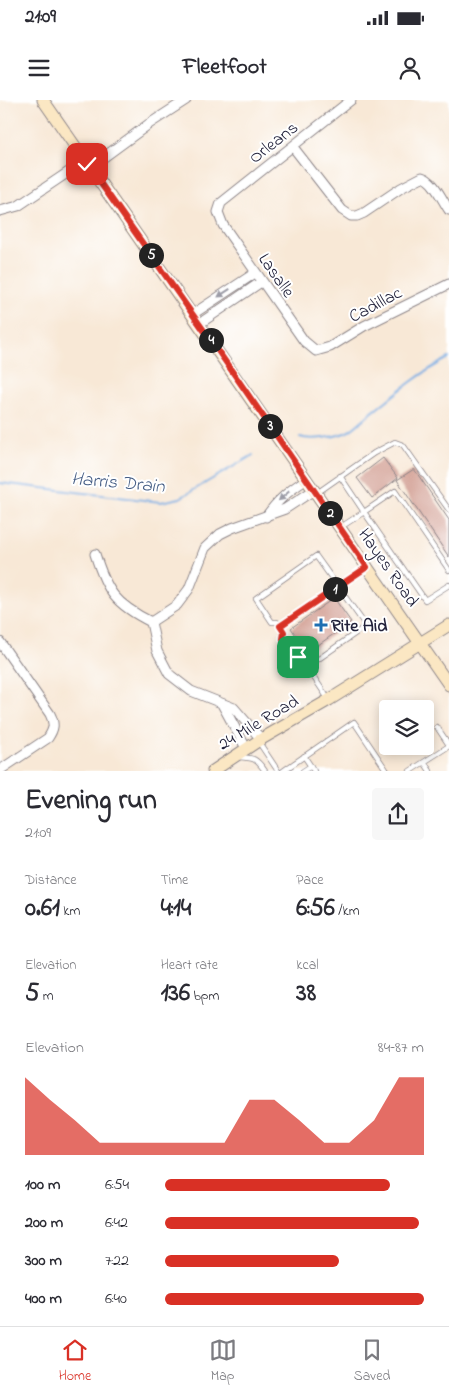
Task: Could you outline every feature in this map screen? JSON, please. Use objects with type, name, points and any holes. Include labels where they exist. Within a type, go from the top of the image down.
[{"type":"street","name":"Hayes Road","points":[[43,100],[449,685]]},
{"type":"street","points":[[0,211],[18,206],[70,171],[104,157],[143,128],[186,100]]},
{"type":"street","name":"Orleans","points":[[218,212],[219,206],[225,200],[293,147],[347,101]]},
{"type":"street","points":[[293,147],[342,210],[351,216],[364,213],[414,180],[422,177],[427,179],[449,210]]},
{"type":"street","name":"Lasalle","points":[[218,212],[223,225],[261,282],[304,341],[316,351]]},
{"type":"street","points":[[196,319],[255,273]]},
{"type":"street","points":[[196,319],[261,282]]},
{"type":"street","name":"Cadillac","points":[[316,351],[330,347],[364,326],[449,284]]},
{"type":"street","points":[[265,517],[274,504],[291,489],[307,479]]},
{"type":"street","points":[[151,622],[177,605],[181,600],[189,589],[205,548],[220,534],[285,509],[316,491]]},
{"type":"street","points":[[95,554],[103,579],[115,599],[131,612],[151,622]]},
{"type":"street","points":[[151,622],[157,651],[169,674],[191,691],[234,708],[259,740]]},
{"type":"street","name":"24 Mile Road","points":[[213,771],[246,748],[329,700],[449,625]]},
{"type":"street","points":[[0,642],[54,721],[52,732],[48,738],[0,770]]},
{"type":"street","points":[[222,704],[246,748]]},
{"type":"lane","points":[[316,491],[374,453],[395,442],[404,444],[449,510]]},
{"type":"lane","points":[[340,476],[425,600],[449,585]]},
{"type":"lane","points":[[340,528],[395,491],[449,570]]},
{"type":"lane","points":[[307,667],[366,626],[316,556],[256,598],[272,622],[277,622],[280,626],[284,632],[283,639],[292,653],[307,667],[329,700]]},
{"type":"lane","points":[[280,626],[367,567]]},
{"type":"lane","points":[[283,771],[354,722],[387,771]]},
{"type":"lane","points":[[410,771],[449,745],[437,727]]},
{"type":"lane","points":[[259,740],[278,771]]},
{"type":"lane","points":[[234,756],[254,758],[259,761],[265,771]]},
{"type":"lane","points":[[304,756],[314,771]]},
{"type":"lane","points":[[424,762],[430,771]]},
{"type":"lane","points":[[304,771],[311,766]]},
{"type":"building","points":[[383,458],[398,478],[372,498],[357,478]]},
{"type":"building","points":[[414,469],[449,520],[449,557],[397,480]]},
{"type":"building","name":"Rite Aid","points":[[334,598],[351,622],[308,652],[302,644],[297,648],[292,641],[297,637],[291,628]]},
{"type":"waterway","name":"Harris Drain","points":[[300,437],[311,439],[324,438],[349,431],[408,384],[449,358]]},
{"type":"waterway","name":"Harris Drain","points":[[0,483],[161,502],[180,498],[253,455]]},
{"type":"place","name":"Rite Aid","points":[[321,625]]},
{"type":"route","points":[[87,164],[367,567],[280,626],[284,632],[283,639],[292,653],[298,657]]}]
